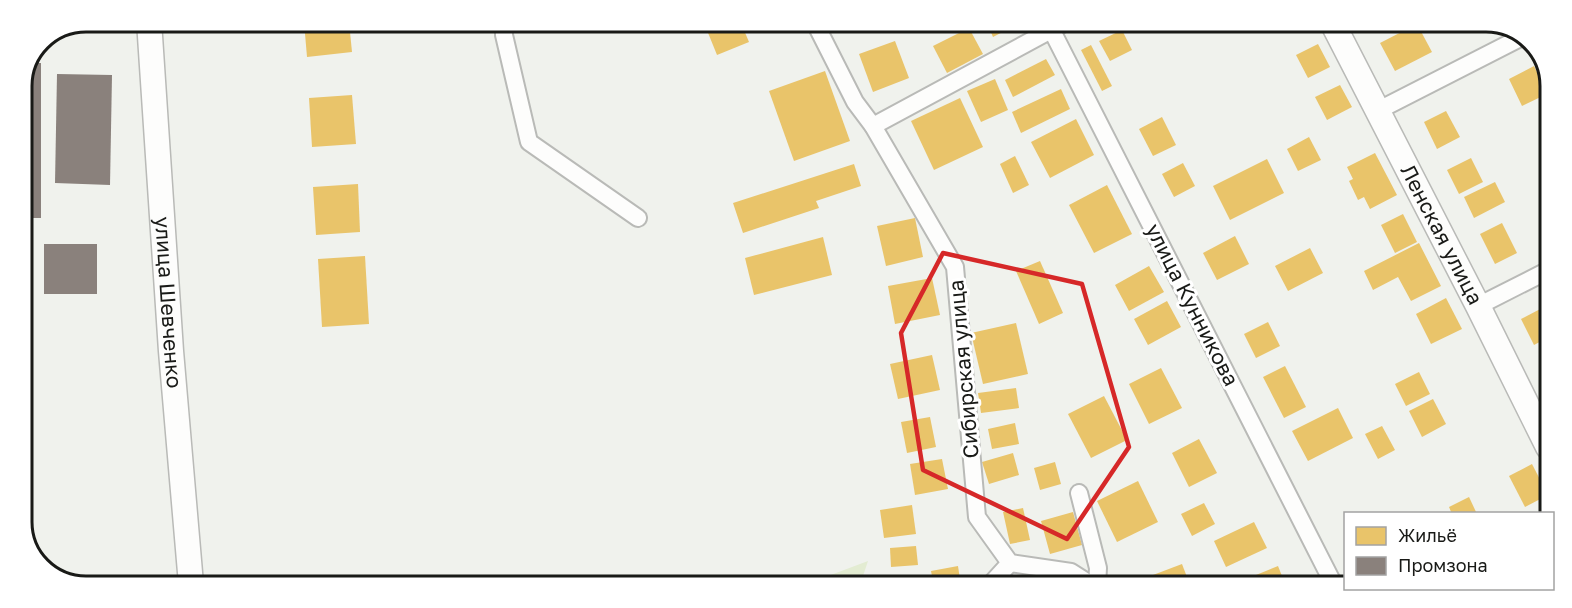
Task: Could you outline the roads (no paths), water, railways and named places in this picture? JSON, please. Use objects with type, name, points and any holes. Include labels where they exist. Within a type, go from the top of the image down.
[{"type":"street","name":"улица Шевченко","points":[[150,32],[171,351],[190,576]]},
{"type":"street","points":[[504,32],[529,142],[638,218]]},
{"type":"street","name":"Сибирская улица","points":[[820,32],[855,102],[873,126],[955,267],[977,517],[1010,563]]},
{"type":"street","points":[[873,126],[1044,32]]},
{"type":"street","name":"улица Кунникова","points":[[1058,32],[1330,576]]},
{"type":"street","name":"Ленская улица","points":[[1337,32],[1540,431]]},
{"type":"street","points":[[1377,111],[1515,40]]},
{"type":"street","points":[[1478,306],[1540,275]]},
{"type":"street","points":[[1079,493],[1098,568],[1097,576]]},
{"type":"street","points":[[998,576],[1010,563],[1071,572],[1078,576]]}]
